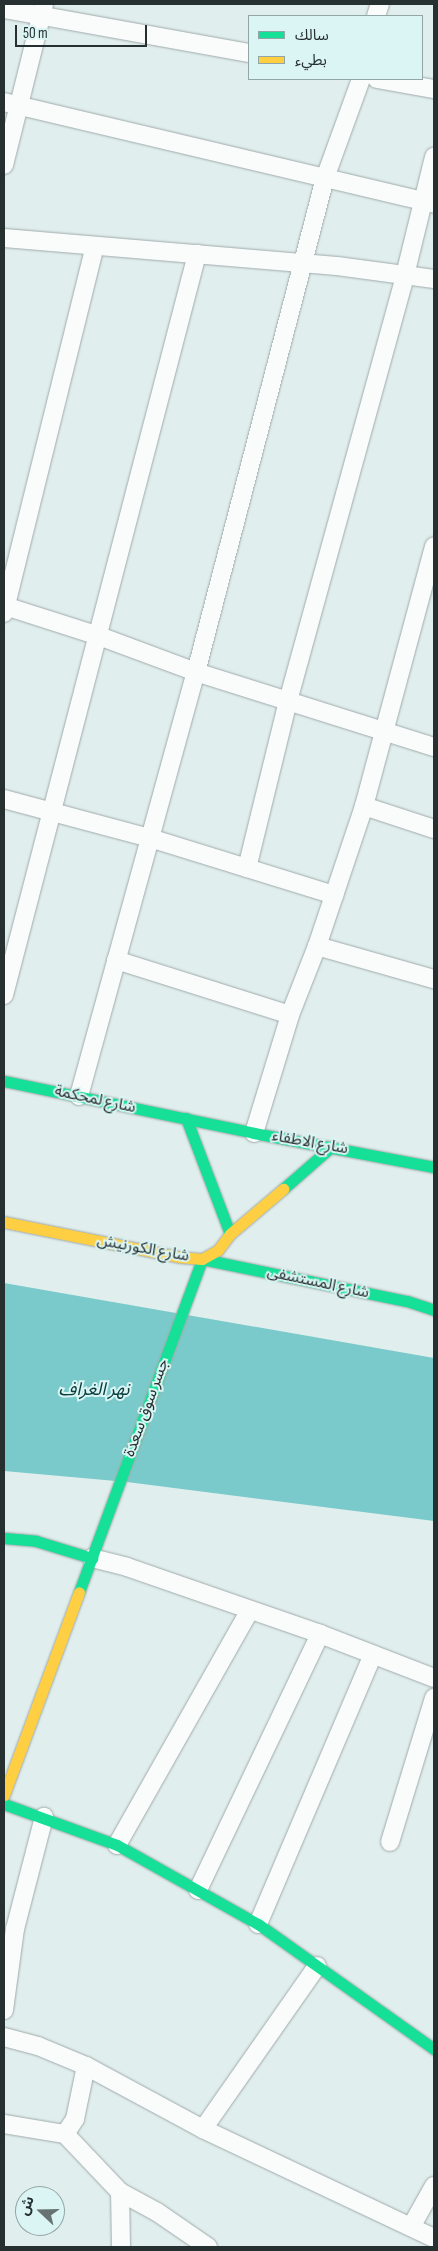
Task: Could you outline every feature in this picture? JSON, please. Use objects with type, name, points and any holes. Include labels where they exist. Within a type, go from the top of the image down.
[{"type":"street","points":[[4,9],[43,10],[248,53]]},
{"type":"street","points":[[4,165],[10,103],[43,10]]},
{"type":"street","points":[[79,1096],[196,672],[325,178],[361,80]]},
{"type":"street","points":[[382,80],[434,90]]},
{"type":"street","points":[[10,103],[428,202]]},
{"type":"street","points":[[247,868],[288,701],[405,275],[428,202],[434,157]]},
{"type":"street","points":[[4,238],[304,263],[434,279]]},
{"type":"street","points":[[95,246],[5,610],[99,636],[196,672],[432,744]]},
{"type":"street","points":[[4,995],[197,254]]},
{"type":"street","points":[[254,1133],[290,1015],[334,896],[364,806],[434,546]]},
{"type":"street","points":[[4,799],[150,838],[334,896]]},
{"type":"street","points":[[364,806],[434,829]]},
{"type":"street","points":[[316,946],[434,979]]},
{"type":"street","points":[[116,960],[290,1015]]},
{"type":"street","name":"شارع لمحكمة","points":[[4,1081],[186,1118]]},
{"type":"street","points":[[186,1118],[230,1234]]},
{"type":"street","name":"شارع الاطفاء","points":[[186,1118],[254,1133],[434,1167]]},
{"type":"street","name":"شارع الكورنيش","points":[[4,1222],[178,1258],[202,1259],[218,1250],[230,1234],[331,1147]]},
{"type":"street","name":"جسر سوق سعدة","points":[[4,1796],[202,1259]]},
{"type":"street","name":"شارع المستشفى","points":[[202,1259],[407,1301],[434,1310]]},
{"type":"street","points":[[4,1538],[36,1541],[127,1567],[320,1634],[434,1678]]},
{"type":"street","points":[[117,1845],[250,1610]]},
{"type":"street","points":[[198,1890],[320,1634]]},
{"type":"street","points":[[258,1924],[373,1655]]},
{"type":"street","points":[[390,1842],[434,1698]]},
{"type":"street","points":[[4,1804],[117,1845],[258,1924],[434,2049]]},
{"type":"street","points":[[4,2010],[5,1980],[15,1928],[44,1817]]},
{"type":"street","points":[[203,2129],[317,1966]]},
{"type":"street","points":[[4,2037],[38,2046],[86,2066],[203,2129],[411,2227],[428,2240]]},
{"type":"street","points":[[65,2134],[75,2119],[86,2066]]},
{"type":"street","points":[[4,2124],[65,2134],[120,2192],[157,2212],[208,2247]]},
{"type":"street","points":[[411,2227],[434,2186]]},
{"type":"street","points":[[120,2192],[121,2247]]},
{"type":"water","name":"نهر الغراف","points":[[4,1283],[434,1358],[434,1521],[127,1482],[4,1471]]},
{"type":"traffic: fast","points":[[4,1081],[254,1133],[434,1167]]},
{"type":"traffic: fast","points":[[186,1118],[230,1234]]},
{"type":"traffic: fast","points":[[283,1189],[331,1147]]},
{"type":"traffic: fast","points":[[79,1592],[202,1259],[407,1301],[434,1310]]},
{"type":"traffic: fast","points":[[4,1538],[36,1541],[92,1558]]},
{"type":"traffic: fast","points":[[4,1804],[117,1845],[258,1924],[434,2049]]},
{"type":"traffic: slow","points":[[4,1222],[179,1257],[202,1259],[218,1250],[230,1234],[283,1189]]},
{"type":"traffic: slow","points":[[4,1795],[79,1592]]}]
